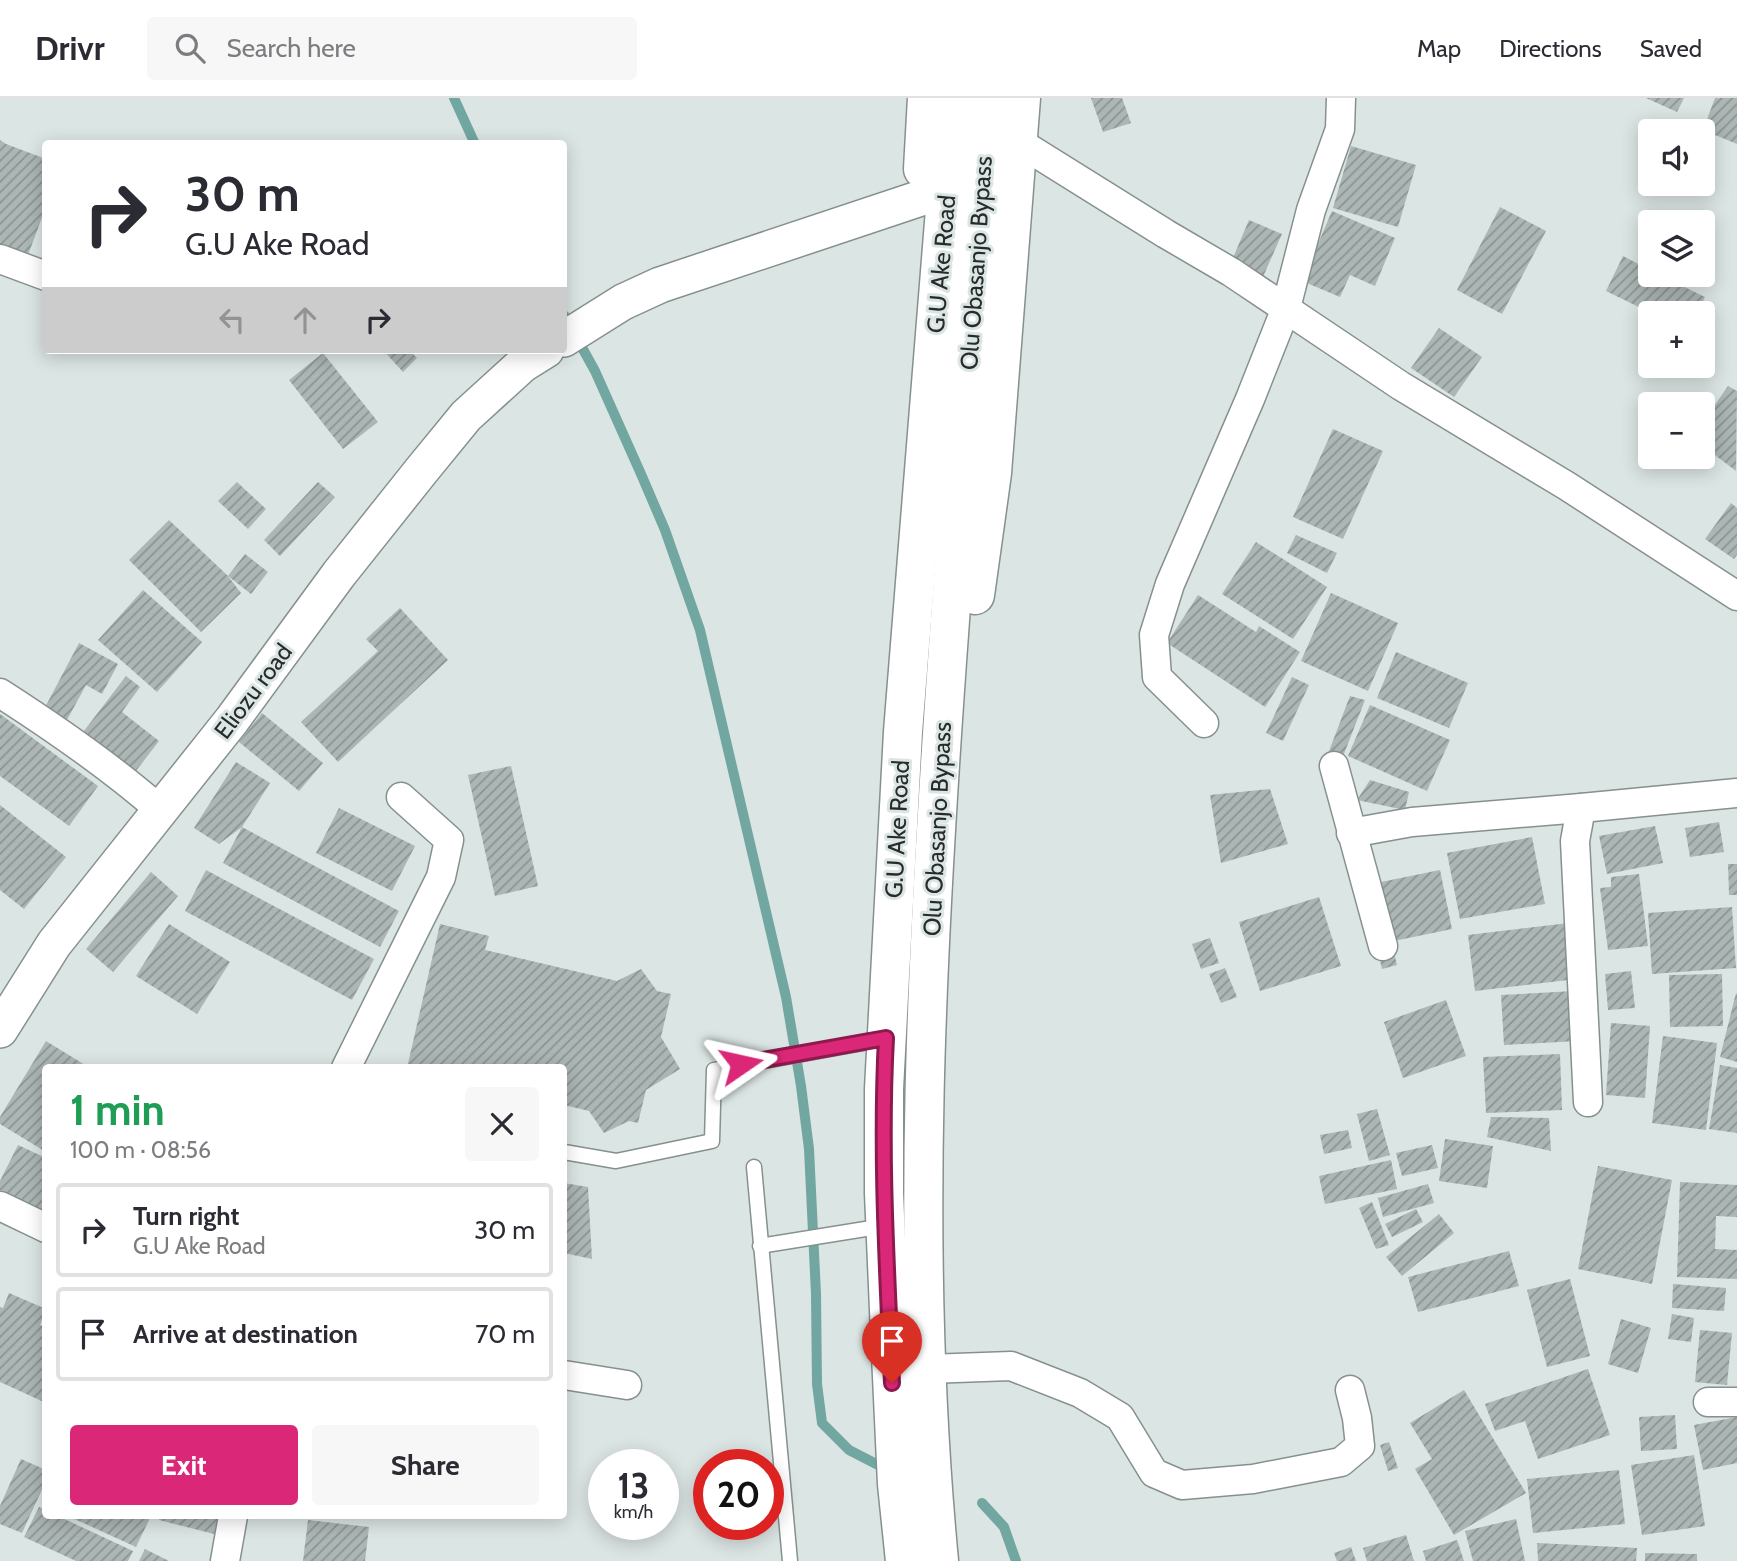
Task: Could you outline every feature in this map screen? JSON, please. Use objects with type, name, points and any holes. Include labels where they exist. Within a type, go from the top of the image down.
[{"type":"main road","points":[[903,732],[903,473],[927,98]]},
{"type":"main road","name":"G.U Ake Road","points":[[905,1561],[897,1484],[885,1226],[884,1089],[903,732],[954,98]]},
{"type":"main road","name":"Olu Obasanjo Bypass","points":[[939,1561],[928,1369],[923,1195],[924,1090],[941,740],[988,98]]},
{"type":"main road","points":[[941,740],[977,585],[992,473],[1021,98]]},
{"type":"street","points":[[1204,723],[1157,677],[1154,635],[1170,584],[1286,308],[1311,210],[1340,129],[1341,98]]},
{"type":"street","points":[[1017,141],[1231,272],[1401,386],[1567,486],[1737,596]]},
{"type":"street","points":[[567,337],[623,302],[660,285],[921,198]]},
{"type":"street","points":[[0,259],[42,275]]},
{"type":"street","name":"Eliozu road","points":[[0,1030],[54,944],[232,720],[340,574],[421,471],[466,416],[534,358]]},
{"type":"street","points":[[0,693],[108,768],[160,810]]},
{"type":"street","points":[[1334,766],[1383,946]]},
{"type":"street","points":[[1351,833],[1412,822],[1737,793]]},
{"type":"street","points":[[348,1064],[440,877],[449,840],[401,797]]},
{"type":"street","points":[[1581,808],[1575,841],[1587,1102]]},
{"type":"street","points":[[0,1206],[42,1226]]},
{"type":"street","points":[[928,1369],[1011,1366],[1080,1393],[1121,1417],[1154,1473],[1182,1485],[1253,1479],[1342,1462],[1360,1446],[1350,1391]]},
{"type":"street","points":[[567,1375],[627,1385]]},
{"type":"street","points":[[1709,1402],[1737,1402]]},
{"type":"street","points":[[225,1561],[232,1519]]},
{"type":"lane","points":[[567,1153],[616,1161],[712,1141],[714,1070],[886,1038]]},
{"type":"lane","points":[[754,1167],[790,1561]]},
{"type":"lane","points":[[760,1245],[885,1226]]},
{"type":"building","points":[[1091,98],[1122,98],[1131,123],[1103,132]]},
{"type":"building","points":[[1646,98],[1684,98],[1677,112]]},
{"type":"building","points":[[1715,98],[1737,98],[1737,144],[1715,135],[1715,119],[1707,119]]},
{"type":"building","points":[[0,140],[42,158],[42,218],[25,263],[0,252]]},
{"type":"building","points":[[1351,146],[1416,165],[1398,227],[1333,208]]},
{"type":"building","points":[[1500,207],[1546,231],[1502,314],[1457,290]]},
{"type":"building","points":[[1332,211],[1395,238],[1375,286],[1350,275],[1340,297],[1302,281]]},
{"type":"building","points":[[1249,220],[1282,234],[1262,279],[1230,265]]},
{"type":"building","points":[[1623,256],[1638,264],[1638,287],[1685,287],[1705,297],[1703,301],[1638,301],[1638,307],[1606,291]]},
{"type":"building","points":[[1439,328],[1482,357],[1454,397],[1411,368]]},
{"type":"building","points":[[324,354],[378,422],[343,449],[289,380]]},
{"type":"building","points":[[387,354],[413,354],[417,358],[403,372]]},
{"type":"building","points":[[1728,386],[1737,391],[1736,471],[1715,455],[1715,405]]},
{"type":"building","points":[[1333,429],[1383,451],[1343,539],[1293,517]]},
{"type":"building","points":[[237,482],[266,509],[248,529],[218,501]]},
{"type":"building","points":[[318,482],[335,497],[280,556],[264,540]]},
{"type":"building","points":[[1731,503],[1737,508],[1737,555],[1734,559],[1705,539]]},
{"type":"building","points":[[169,520],[228,576],[241,593],[201,632],[129,560]]},
{"type":"building","points":[[1296,535],[1337,553],[1327,573],[1287,553]]},
{"type":"building","points":[[1256,542],[1327,587],[1293,639],[1222,594]]},
{"type":"building","points":[[245,554],[268,572],[251,594],[228,576]]},
{"type":"building","points":[[143,590],[202,642],[157,692],[98,640]]},
{"type":"building","points":[[1331,593],[1398,623],[1368,691],[1301,661]]},
{"type":"building","points":[[1198,595],[1256,632],[1259,626],[1300,652],[1265,707],[1167,643]]},
{"type":"building","points":[[400,608],[448,660],[338,762],[301,722],[378,651],[366,639]]},
{"type":"building","points":[[79,643],[118,664],[102,694],[86,685],[67,720],[41,715]]},
{"type":"building","points":[[1396,652],[1468,683],[1449,728],[1377,698]]},
{"type":"building","points":[[126,676],[140,687],[122,712],[159,741],[129,780],[77,740]]},
{"type":"building","points":[[1292,677],[1309,685],[1283,741],[1266,733]]},
{"type":"building","points":[[1350,696],[1365,700],[1340,764],[1326,759]]},
{"type":"building","points":[[1370,705],[1450,740],[1427,791],[1348,756]]},
{"type":"building","points":[[262,713],[323,763],[299,791],[239,742]]},
{"type":"building","points":[[0,714],[98,786],[69,826],[0,776]]},
{"type":"building","points":[[236,762],[270,783],[242,827],[219,844],[194,828]]},
{"type":"building","points":[[511,766],[538,886],[495,896],[468,775]]},
{"type":"building","points":[[1370,780],[1409,792],[1405,810],[1357,800]]},
{"type":"building","points":[[1270,789],[1288,844],[1221,863],[1210,795]]},
{"type":"building","points":[[0,805],[66,857],[24,909],[0,890]]},
{"type":"building","points":[[339,808],[415,846],[392,891],[316,853]]},
{"type":"building","points":[[1719,822],[1724,852],[1690,857],[1685,828]]},
{"type":"building","points":[[1655,826],[1663,863],[1607,874],[1599,836]]},
{"type":"building","points":[[242,827],[399,911],[380,947],[223,863]]},
{"type":"building","points":[[1532,837],[1545,904],[1460,919],[1447,853]]},
{"type":"building","points":[[1728,864],[1737,864],[1737,895],[1729,895]]},
{"type":"building","points":[[206,870],[374,959],[352,1000],[185,911]]},
{"type":"building","points":[[1440,870],[1452,929],[1389,942],[1376,883]]},
{"type":"building","points":[[151,872],[178,896],[113,972],[86,949]]},
{"type":"building","points":[[1639,874],[1648,946],[1608,950],[1600,888],[1611,887],[1611,877]]},
{"type":"building","points":[[1319,897],[1341,966],[1260,991],[1239,922]]},
{"type":"building","points":[[1732,907],[1736,968],[1652,974],[1648,913]]},
{"type":"building","points":[[1569,923],[1576,979],[1475,991],[1468,935]]},
{"type":"building","points":[[169,924],[230,962],[197,1014],[136,976]]},
{"type":"building","points":[[440,924],[489,936],[485,950],[617,981],[641,969],[657,991],[671,994],[661,1037],[680,1069],[646,1090],[638,1123],[629,1121],[604,1133],[589,1111],[567,1106],[567,1064],[408,1064]]},
{"type":"building","points":[[1210,938],[1219,963],[1201,969],[1192,944]]},
{"type":"building","points":[[1393,949],[1397,965],[1382,969],[1378,952]]},
{"type":"building","points":[[1225,968],[1237,997],[1221,1003],[1209,974]]},
{"type":"building","points":[[1631,971],[1635,1008],[1608,1010],[1605,974]]},
{"type":"building","points":[[1722,974],[1723,1026],[1670,1027],[1669,975]]},
{"type":"building","points":[[1574,991],[1577,1041],[1504,1045],[1501,995]]},
{"type":"building","points":[[1737,994],[1737,1062],[1720,1057]]},
{"type":"building","points":[[1446,1000],[1466,1056],[1403,1078],[1384,1022]]},
{"type":"building","points":[[1611,1023],[1650,1026],[1645,1098],[1606,1095]]},
{"type":"building","points":[[1663,1036],[1717,1043],[1706,1130],[1652,1123]]},
{"type":"building","points":[[46,1041],[83,1064],[42,1064],[42,1150],[0,1124],[0,1117]]},
{"type":"building","points":[[1560,1054],[1562,1110],[1486,1113],[1483,1057]]},
{"type":"building","points":[[1720,1065],[1737,1068],[1737,1133],[1709,1129]]},
{"type":"building","points":[[1377,1109],[1390,1155],[1369,1161],[1357,1114]]},
{"type":"building","points":[[1491,1117],[1549,1118],[1551,1151],[1487,1137]]},
{"type":"building","points":[[1348,1130],[1352,1148],[1324,1154],[1320,1135]]},
{"type":"building","points":[[1445,1139],[1493,1146],[1487,1188],[1439,1181]]},
{"type":"building","points":[[18,1145],[42,1156],[42,1210],[0,1190],[0,1181]]},
{"type":"building","points":[[1432,1145],[1438,1168],[1402,1176],[1396,1153]]},
{"type":"building","points":[[1391,1160],[1397,1189],[1325,1204],[1319,1176]]},
{"type":"building","points":[[1598,1166],[1672,1180],[1652,1284],[1578,1269]]},
{"type":"building","points":[[1680,1182],[1737,1185],[1737,1217],[1716,1216],[1715,1249],[1737,1250],[1737,1279],[1677,1277]]},
{"type":"building","points":[[567,1184],[588,1187],[592,1259],[567,1254]]},
{"type":"building","points":[[1428,1184],[1434,1203],[1383,1217],[1378,1198]]},
{"type":"building","points":[[1372,1202],[1389,1245],[1376,1249],[1359,1208]]},
{"type":"building","points":[[1416,1209],[1423,1222],[1392,1237],[1385,1224]]},
{"type":"building","points":[[1439,1214],[1454,1233],[1402,1276],[1386,1257]]},
{"type":"building","points":[[1509,1251],[1519,1286],[1418,1312],[1408,1277]]},
{"type":"building","points":[[1570,1279],[1590,1356],[1547,1367],[1527,1290]]},
{"type":"building","points":[[1673,1284],[1726,1288],[1724,1311],[1672,1308]]},
{"type":"building","points":[[9,1293],[42,1307],[42,1401],[0,1382],[0,1307],[3,1308]]},
{"type":"building","points":[[1672,1314],[1694,1318],[1691,1342],[1668,1339]]},
{"type":"building","points":[[1621,1319],[1651,1328],[1638,1373],[1608,1364]]},
{"type":"building","points":[[1700,1330],[1732,1333],[1727,1385],[1695,1382]]},
{"type":"building","points":[[1588,1369],[1610,1435],[1538,1459],[1525,1421],[1495,1431],[1485,1404]]},
{"type":"building","points":[[1464,1390],[1526,1493],[1454,1535],[1415,1469],[1432,1459],[1410,1423]]},
{"type":"building","points":[[1675,1415],[1677,1449],[1641,1451],[1639,1417]]},
{"type":"building","points":[[1737,1417],[1737,1463],[1703,1470],[1694,1425]]},
{"type":"building","points":[[1389,1442],[1398,1468],[1388,1471],[1380,1445]]},
{"type":"building","points":[[1694,1455],[1705,1526],[1642,1535],[1631,1465]]},
{"type":"building","points":[[21,1459],[42,1468],[42,1490],[22,1533],[0,1524],[0,1506]]},
{"type":"building","points":[[1619,1470],[1625,1524],[1533,1533],[1527,1479]]},
{"type":"building","points":[[39,1507],[42,1508],[42,1519],[64,1519],[133,1551],[128,1561],[76,1561],[24,1537]]},
{"type":"building","points":[[75,1519],[150,1519],[136,1547]]},
{"type":"building","points":[[159,1519],[218,1519],[214,1534]]},
{"type":"building","points":[[1516,1519],[1525,1561],[1473,1561],[1465,1531]]},
{"type":"building","points":[[308,1520],[369,1527],[365,1561],[303,1561]]},
{"type":"building","points":[[1406,1535],[1414,1561],[1367,1561],[1363,1548]]},
{"type":"building","points":[[1457,1540],[1464,1561],[1426,1561],[1423,1551]]},
{"type":"building","points":[[1537,1543],[1637,1548],[1636,1561],[1538,1561]]},
{"type":"building","points":[[1351,1547],[1356,1561],[1337,1561],[1334,1553]]},
{"type":"building","points":[[145,1549],[169,1561],[139,1561]]},
{"type":"building","points":[[1645,1553],[1697,1554],[1697,1561],[1645,1561]]},
{"type":"waterway","points":[[454,98],[473,140]]},
{"type":"waterway","points":[[567,320],[595,371],[641,474],[665,530],[700,630],[786,997],[809,1149],[817,1384],[822,1423],[849,1450],[884,1468]]},
{"type":"waterway","points":[[982,1503],[1004,1527],[1016,1561]]},
{"type":"route","points":[[741,1064],[886,1038],[884,1193],[892,1383]]}]
